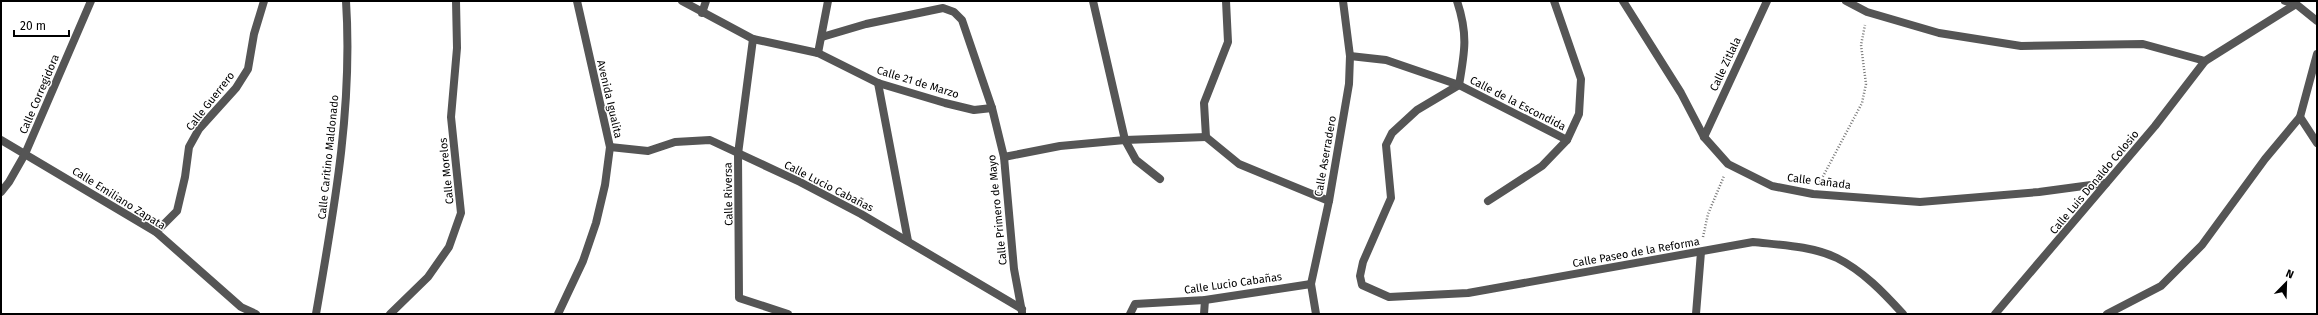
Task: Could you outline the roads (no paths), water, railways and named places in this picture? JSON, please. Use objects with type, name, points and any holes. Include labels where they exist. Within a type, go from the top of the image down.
[{"type":"street","name":"Calle Corregidora","points":[[1,192],[10,182],[25,154],[91,1]]},
{"type":"street","name":"Calle Guerrero","points":[[156,232],[177,211],[185,177],[189,147],[199,129],[236,88],[248,69],[254,34],[264,1]]},
{"type":"street","name":"Calle Caritino Maldonado","points":[[316,314],[336,203],[346,113],[348,35],[346,1]]},
{"type":"street","name":"Calle Morelos","points":[[390,314],[428,277],[449,247],[461,213],[451,116],[457,48],[456,1]]},
{"type":"street","name":"Avenida Igualita","points":[[558,314],[583,261],[596,223],[605,185],[610,147],[577,1]]},
{"type":"street","name":"Calle 21 de Marzo","points":[[682,1],[752,39],[818,53],[878,83],[974,110],[992,108]]},
{"type":"street","points":[[702,13],[706,1]]},
{"type":"street","points":[[818,53],[828,1]]},
{"type":"street","points":[[1093,1],[1125,140],[1136,160],[1160,179]]},
{"type":"street","points":[[1206,137],[1204,103],[1228,42],[1226,1]]},
{"type":"street","name":"Calle Aserradero","points":[[1316,314],[1311,284],[1329,202],[1349,84],[1350,56],[1343,1]]},
{"type":"street","name":"Calle de la Escondida","points":[[1457,1],[1464,22],[1465,48],[1459,85]]},
{"type":"street","points":[[1488,201],[1542,166],[1568,140],[1579,114],[1581,79],[1554,1]]},
{"type":"street","name":"Calle Cañada","points":[[1623,1],[1681,93],[1704,137],[1728,164],[1772,186],[1813,194],[1920,202],[2039,192],[2106,184]]},
{"type":"street","name":"Calle Zitlala","points":[[1704,137],[1767,1]]},
{"type":"street","points":[[1846,1],[1867,12],[1939,33],[2021,46],[2143,44],[2205,61],[2296,4]]},
{"type":"street","points":[[2285,1],[2296,4],[2317,21]]},
{"type":"street","name":"Calle Primero de Mayo","points":[[822,37],[866,24],[943,8],[954,12],[962,20],[992,108],[1004,157],[1014,269],[1022,311]]},
{"type":"street","name":"Calle Riversa","points":[[752,39],[738,154],[739,298],[788,314]]},
{"type":"street","points":[[2107,314],[2161,286],[2202,245],[2265,159],[2300,117],[2317,54]]},
{"type":"street","name":"Calle de la Escondida","points":[[1350,56],[1386,60],[1459,85],[1568,140]]},
{"type":"street","name":"Calle Luis Donaldo Colosio","points":[[1995,314],[2155,126],[2205,61]]},
{"type":"street","points":[[878,83],[908,241]]},
{"type":"street","name":"Calle de la Escondida","points":[[1360,276],[1363,262],[1391,198],[1386,144],[1392,133],[1416,110],[1459,85]]},
{"type":"street","points":[[2300,117],[2317,143]]},
{"type":"street","points":[[1004,157],[1060,146],[1125,140],[1206,137],[1239,164],[1329,202]]},
{"type":"street","name":"Calle Emiliano Zapata","points":[[1,140],[156,232],[241,307],[256,314]]},
{"type":"street","name":"Calle Lucio Cabañas","points":[[610,147],[648,151],[675,142],[710,140],[800,182],[908,241],[949,268],[1022,311]]},
{"type":"street","name":"Calle Paseo de la Reforma","points":[[1360,276],[1362,285],[1389,297],[1417,297],[1468,293],[1753,242],[1801,247],[1837,258],[1863,274],[1903,314]]},
{"type":"street","points":[[1696,314],[1701,252]]},
{"type":"street","name":"Calle Lucio Cabañas","points":[[1130,314],[1135,304],[1205,300],[1311,284]]},
{"type":"street","points":[[1204,314],[1205,300]]}]
